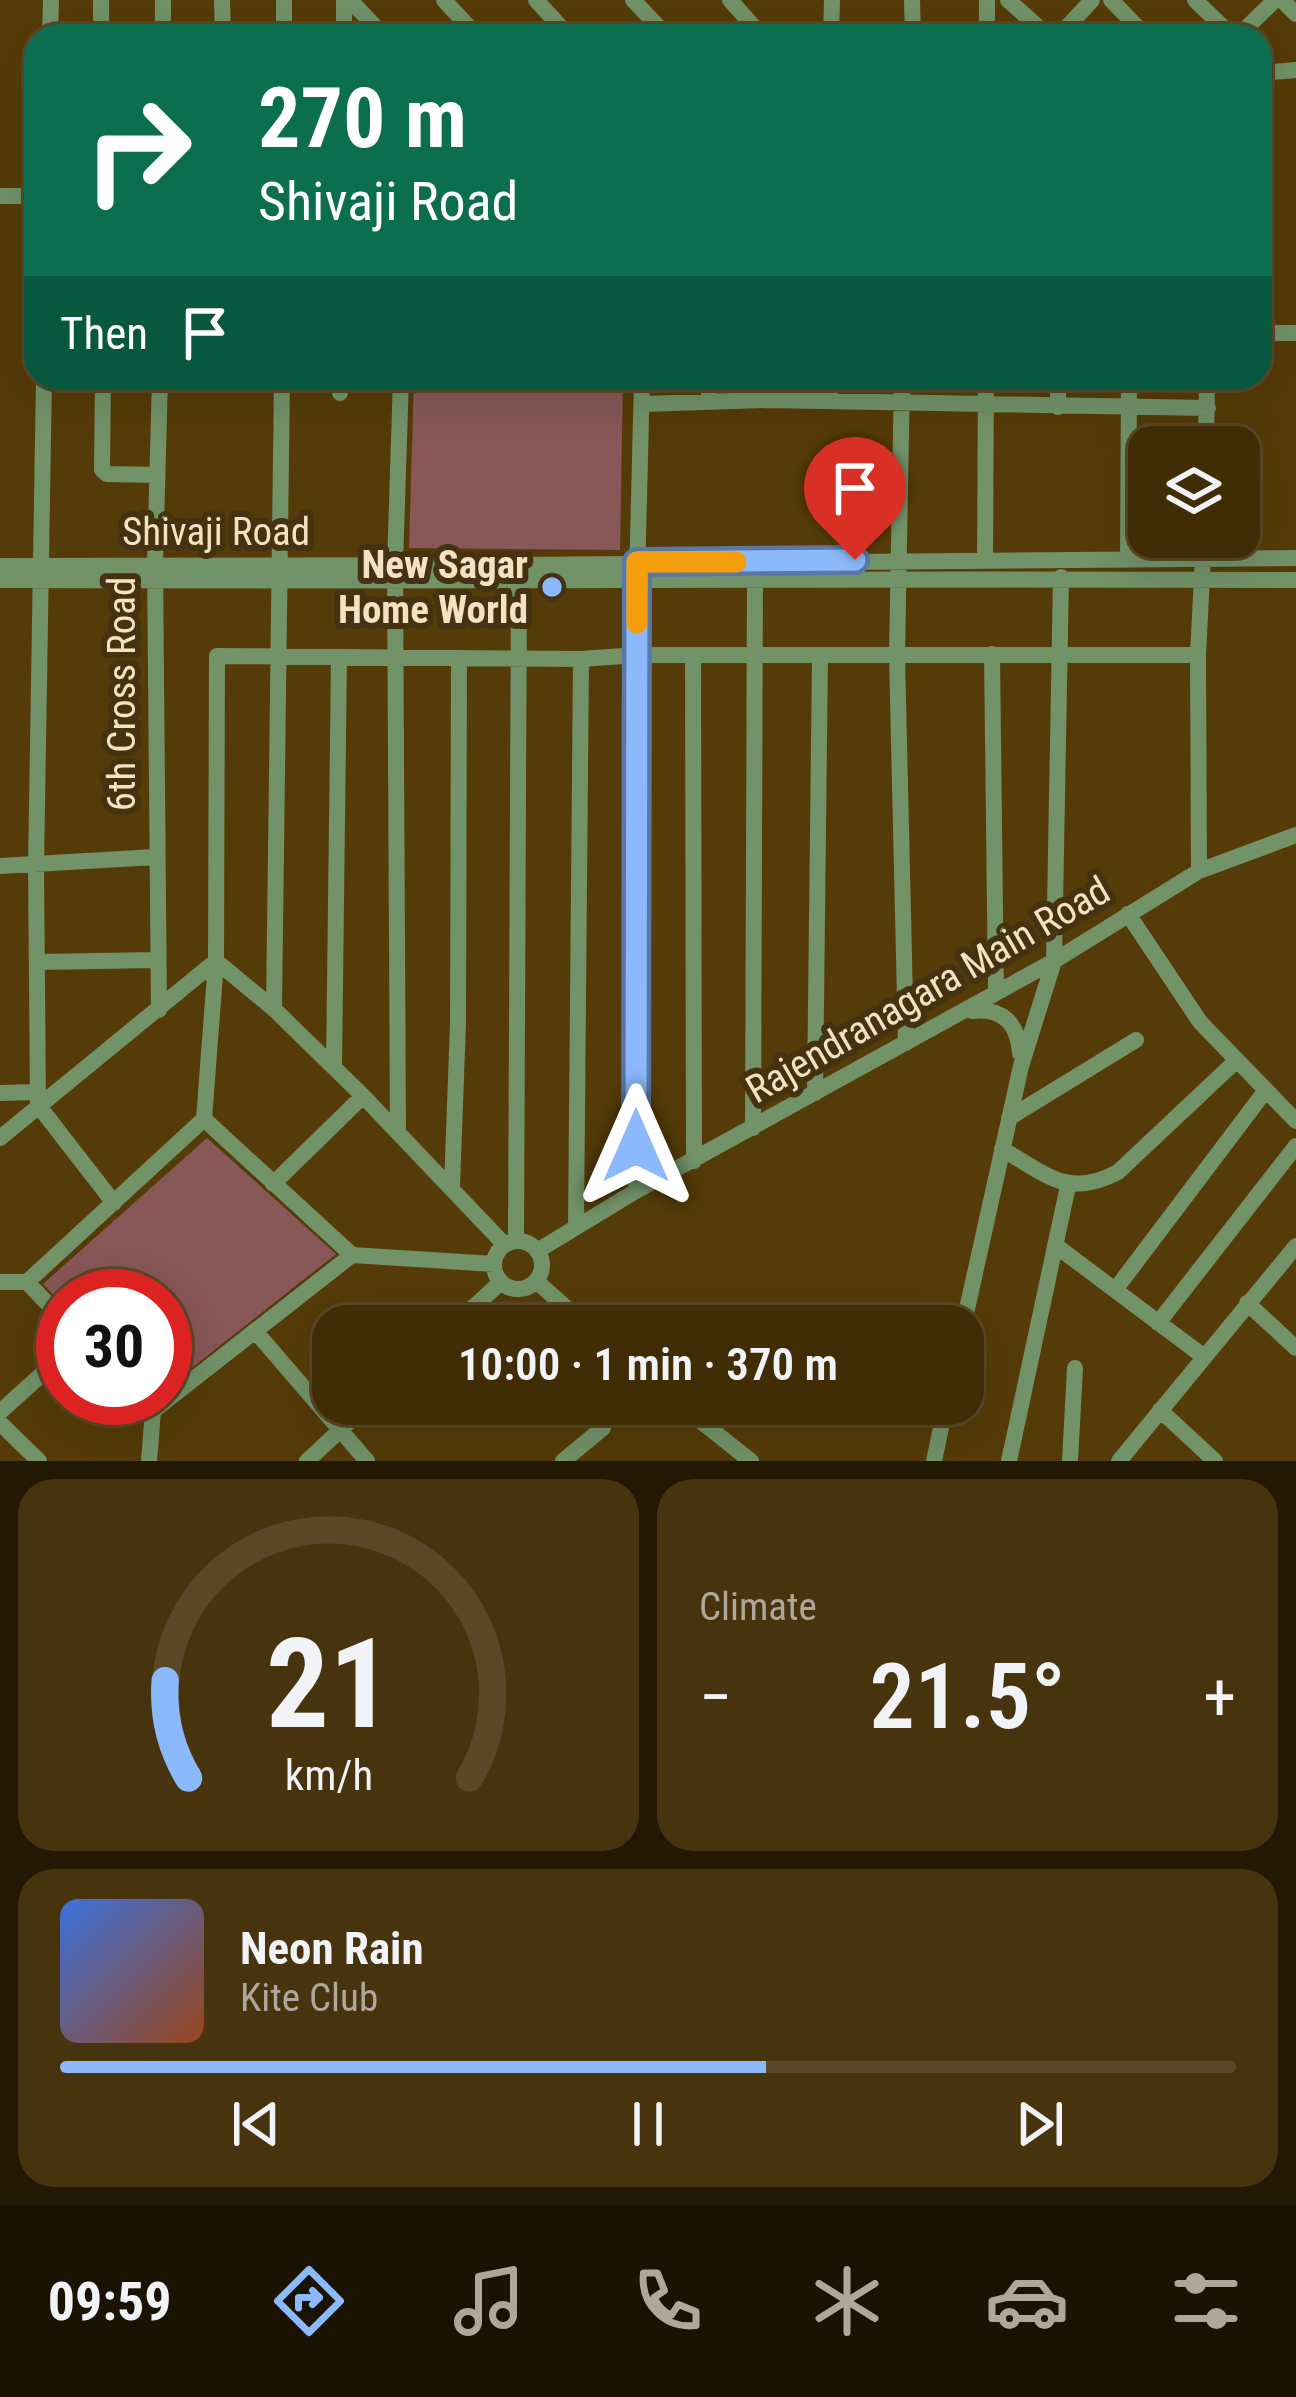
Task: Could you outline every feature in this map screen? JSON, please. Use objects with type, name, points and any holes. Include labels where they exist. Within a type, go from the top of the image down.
[{"type":"street","points":[[347,0],[372,24]]},
{"type":"street","points":[[443,0],[466,24]]},
{"type":"street","points":[[536,0],[558,24]]},
{"type":"street","points":[[633,0],[656,24]]},
{"type":"street","points":[[730,0],[751,24]]},
{"type":"street","points":[[1007,0],[1034,24]]},
{"type":"street","points":[[1070,24],[1092,0]]},
{"type":"street","points":[[1111,0],[1134,24]]},
{"type":"street","points":[[1195,0],[1222,24]]},
{"type":"street","points":[[1250,24],[1279,0],[1296,14]]},
{"type":"street","points":[[44,390],[36,866],[38,1098],[114,1203]]},
{"type":"street","points":[[104,390],[102,470],[157,475]]},
{"type":"street","name":"6th Cross Road","points":[[159,1010],[155,572],[160,390]]},
{"type":"street","points":[[274,1010],[282,390]]},
{"type":"street","points":[[398,1133],[394,572],[401,390]]},
{"type":"street","points":[[636,1191],[637,570],[642,390]]},
{"type":"street","points":[[709,390],[709,400]]},
{"type":"street","points":[[766,390],[766,400]]},
{"type":"street","points":[[830,390],[830,401]]},
{"type":"street","points":[[902,390],[897,656],[906,1043]]},
{"type":"street","points":[[985,560],[986,390]]},
{"type":"street","points":[[1058,390],[1058,407]]},
{"type":"street","points":[[1128,559],[1129,390]]},
{"type":"street","points":[[1207,390],[1208,426]]},
{"type":"street","points":[[642,404],[766,400],[1208,408]]},
{"type":"street","name":"Shivaji Road","points":[[0,566],[42,573],[519,574],[1166,558]]},
{"type":"street","points":[[1199,871],[1198,655],[1203,558]]},
{"type":"street","name":"Shivaji Road","points":[[1260,558],[1296,558]]},
{"type":"street","points":[[637,570],[754,578],[897,568],[1061,577],[1296,580]]},
{"type":"street","points":[[0,580],[42,573]]},
{"type":"street","points":[[510,1243],[519,574]]},
{"type":"street","points":[[968,1305],[1021,1066],[1054,961],[1061,577]]},
{"type":"street","points":[[753,1128],[754,578]]},
{"type":"street","points":[[992,654],[996,993]]},
{"type":"street","points":[[0,1282],[27,1282],[204,1119],[216,961],[217,656],[1198,655]]},
{"type":"street","points":[[693,656],[694,1161]]},
{"type":"street","points":[[815,1093],[820,656]]},
{"type":"street","points":[[334,1067],[339,657]]},
{"type":"street","points":[[452,1186],[458,1024],[459,658]]},
{"type":"street","points":[[576,1227],[580,659]]},
{"type":"street","name":"Rajendranagara Main Road","points":[[537,1251],[636,1191],[1054,961],[1199,871],[1296,835]]},
{"type":"street","points":[[0,866],[155,857]]},
{"type":"street","points":[[1128,914],[1199,1022],[1296,1121]]},
{"type":"street","points":[[38,962],[158,960]]},
{"type":"street","points":[[204,1119],[352,1255],[497,1273],[522,1288],[536,1281],[542,1266],[537,1251],[510,1243],[334,1067],[216,961]]},
{"type":"street","points":[[0,1138],[38,1098],[159,1010],[216,961]]},
{"type":"street","points":[[961,1012],[998,1012],[1011,1022],[1019,1038],[1021,1066]]},
{"type":"street","points":[[1009,1118],[1136,1040]]},
{"type":"street","points":[[1002,1150],[1068,1186],[1096,1183],[1118,1172],[1237,1060]]},
{"type":"street","points":[[1115,1290],[1267,1090]]},
{"type":"street","points":[[0,1093],[38,1098]]},
{"type":"street","points":[[273,1184],[363,1096]]},
{"type":"street","points":[[1158,1323],[1296,1146]]},
{"type":"street","points":[[1010,1461],[1068,1186]]},
{"type":"street","points":[[470,1305],[497,1273],[496,1253],[510,1243]]},
{"type":"street","points":[[1055,1244],[1203,1356]]},
{"type":"street","points":[[1119,1461],[1295,1249]]},
{"type":"street","points":[[192,1374],[352,1255]]},
{"type":"street","points":[[536,1281],[563,1305]]},
{"type":"street","points":[[27,1282],[36,1292]]},
{"type":"street","points":[[1247,1303],[1292,1337]]},
{"type":"street","points":[[255,1331],[367,1461]]},
{"type":"street","points":[[1070,1461],[1075,1368]]},
{"type":"street","points":[[0,1412],[36,1379]]},
{"type":"street","points":[[1160,1410],[1215,1461]]},
{"type":"street","points":[[0,1423],[39,1461]]},
{"type":"street","points":[[148,1425],[149,1461]]},
{"type":"street","points":[[307,1461],[346,1425]]},
{"type":"street","points":[[706,1425],[751,1461]]},
{"type":"street","points":[[934,1461],[942,1425]]},
{"type":"street","points":[[563,1461],[604,1428]]},
{"type":"shaded area","points":[[414,390],[623,390],[620,550],[409,548]]},
{"type":"shaded area","points":[[207,1138],[336,1254],[192,1368],[192,1269],[60,1269]]},
{"type":"slow traffic","points":[[637,623],[637,562],[736,562]]},
{"type":"place","name":"New Sagar Home World","points":[[552,587]]},
{"type":"route","points":[[636,1146],[637,562],[855,560]]}]
